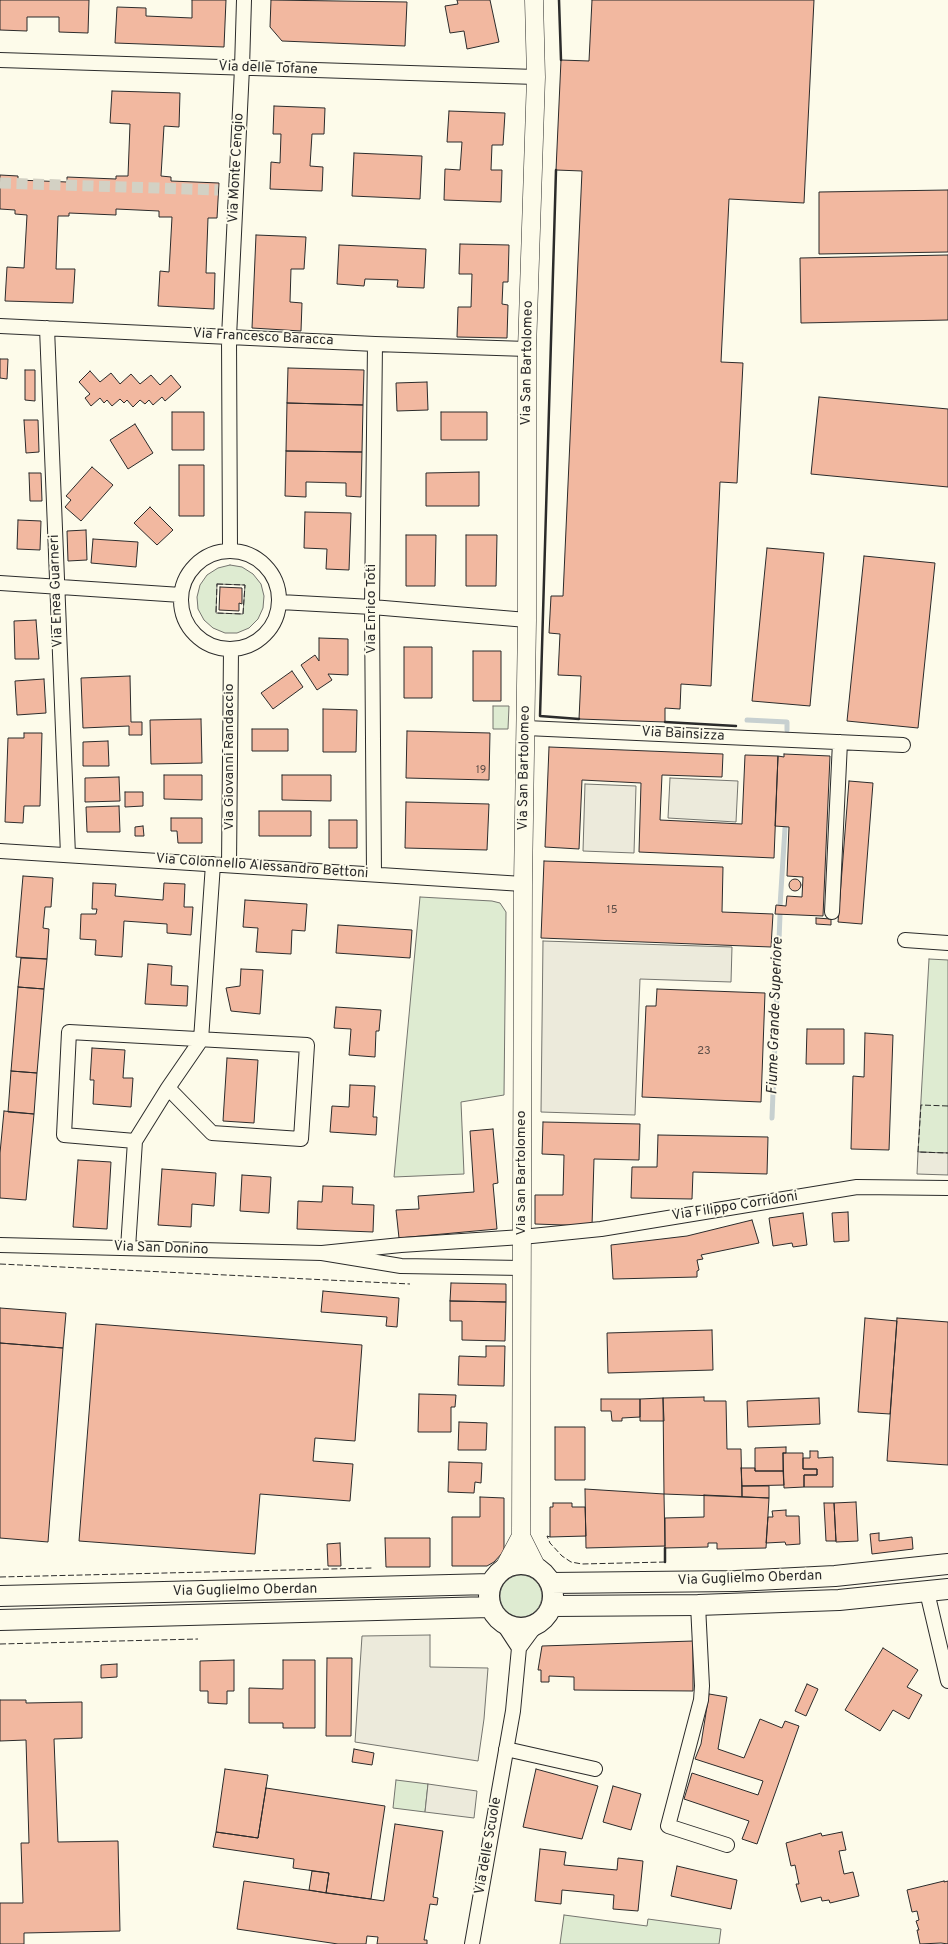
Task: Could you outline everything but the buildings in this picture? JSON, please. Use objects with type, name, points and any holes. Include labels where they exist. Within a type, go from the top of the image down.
[{"type":"main road","points":[[496,1615],[489,1592],[491,1584],[496,1575],[504,1568],[521,1564],[537,1568],[543,1572],[551,1583],[553,1594],[552,1606],[548,1614],[536,1625]]},
{"type":"main road","name":"Via Guglielmo Oberdan","points":[[551,1583],[736,1581],[835,1576],[948,1564]]},
{"type":"main road","name":"Via Guglielmo Oberdan","points":[[0,1596],[491,1584]]},
{"type":"main road","name":"Via Guglielmo Oberdan","points":[[552,1606],[698,1605],[839,1600],[948,1589]]},
{"type":"main road","name":"Via Guglielmo Oberdan","points":[[0,1620],[496,1615],[518,1628],[536,1625]]},
{"type":"street","name":"Via Monte Cengio","points":[[229,337],[244,0]]},
{"type":"street","name":"Via San Bartolomeo","points":[[534,0],[536,77],[527,349],[521,1536],[537,1568]]},
{"type":"street","name":"Via delle Tofane","points":[[0,60],[536,77]]},
{"type":"street","name":"Via Francesco Baracca","points":[[0,326],[375,344],[527,349]]},
{"type":"street","name":"Via Enea Guarneri","points":[[47,328],[68,855]]},
{"type":"street","points":[[229,337],[230,550]]},
{"type":"street","name":"Via Enrico Toti","points":[[374,874],[372,607],[375,344]]},
{"type":"street","points":[[230,550],[246,553],[257,558],[267,566],[277,583],[280,602],[277,617],[270,630],[259,640],[245,647],[230,649],[214,647],[200,639],[189,627],[182,612],[181,595],[184,582],[190,570],[200,560],[212,554],[230,550]]},
{"type":"street","points":[[0,583],[181,595]]},
{"type":"street","points":[[280,602],[372,607],[527,620]]},
{"type":"street","name":"Via Giovanni Randaccio","points":[[230,649],[230,865]]},
{"type":"street","name":"Via Bainsizza","points":[[526,728],[903,746]]},
{"type":"street","points":[[832,912],[840,742]]},
{"type":"street","name":"Via Colonnello Alessandro Bettoni","points":[[0,851],[523,884]]},
{"type":"street","points":[[128,1248],[135,1141],[201,1040],[213,864]]},
{"type":"street","points":[[905,940],[948,943]]},
{"type":"street","points":[[135,1141],[64,1135],[69,1032],[307,1045],[302,1139],[212,1133],[168,1088]]},
{"type":"street","name":"Via Filippo Corridoni","points":[[522,1237],[600,1229],[857,1187],[948,1188]]},
{"type":"street","name":"Via San Donino","points":[[322,1254],[401,1245],[522,1237]]},
{"type":"street","name":"Via San Donino","points":[[0,1244],[322,1254],[401,1266],[522,1268]]},
{"type":"street","name":"Via San Bartolomeo","points":[[504,1568],[521,1536]]},
{"type":"street","points":[[927,1592],[948,1681]]},
{"type":"street","name":"Via Guglielmo Oberdan","points":[[698,1605],[702,1693],[668,1826],[727,1845]]},
{"type":"street","points":[[496,1615],[519,1648],[536,1625]]},
{"type":"street","name":"Via delle Scuole","points":[[472,1944],[514,1711],[519,1648]]},
{"type":"street","points":[[506,1749],[594,1769]]},
{"type":"green space","points":[[230,565],[242,567],[253,574],[261,584],[264,596],[263,608],[258,619],[249,628],[237,633],[225,633],[213,628],[204,620],[198,609],[197,597],[200,585],[207,575],[218,568]],"holes":[[[217,584],[245,585],[243,614],[216,613]]]},
{"type":"green space","points":[[493,706],[509,706],[508,729],[493,729]]},
{"type":"green space","points":[[420,897],[492,901],[500,903],[506,912],[504,1095],[461,1102],[464,1174],[394,1177]]},
{"type":"green space","points":[[929,959],[948,960],[948,1153],[918,1152]]},
{"type":"green space","points":[[525,1575],[533,1578],[539,1584],[542,1596],[539,1608],[533,1614],[517,1617],[509,1614],[503,1608],[500,1592],[503,1584],[509,1578]]},
{"type":"green space","points":[[396,1780],[428,1784],[425,1812],[393,1808]]},
{"type":"green space","points":[[564,1915],[647,1926],[648,1919],[721,1929],[719,1944],[560,1944]]},
{"type":"shaded area","points":[[670,778],[738,781],[736,822],[668,818]]},
{"type":"shaded area","points":[[585,784],[636,786],[634,853],[583,851]]},
{"type":"shaded area","points":[[543,941],[732,947],[731,982],[640,979],[635,1115],[541,1112]]},
{"type":"shaded area","points":[[918,1152],[948,1153],[948,1175],[917,1174]]},
{"type":"shaded area","points":[[430,1635],[430,1667],[488,1668],[478,1761],[355,1742],[362,1636]]},
{"type":"shaded area","points":[[428,1784],[477,1791],[474,1818],[425,1812]]},
{"type":"waterway","name":"Fiume Grande Superiore","points":[[747,720],[787,722],[787,730]]},
{"type":"waterway","name":"Fiume Grande Superiore","points":[[780,906],[785,828]]},
{"type":"waterway","name":"Fiume Grande Superiore","points":[[772,1118],[780,915]]},
{"type":"tunnel","points":[[0,183],[218,190]]},
{"type":"fence","points":[[217,584],[245,585],[243,614],[216,613],[217,584]]},
{"type":"fence","points":[[948,1106],[921,1105],[918,1152],[948,1153]]},
{"type":"fence","points":[[0,1264],[410,1284]]},
{"type":"fence","points":[[550,1537],[547,1536],[550,1543],[562,1556],[571,1562],[582,1564],[665,1562]]},
{"type":"fence","points":[[0,1577],[372,1568]]},
{"type":"fence","points":[[0,1644],[198,1639]]},
{"type":"wall","points":[[559,0],[561,60]]},
{"type":"wall","points":[[556,170],[540,716],[579,719]]},
{"type":"wall","points":[[665,722],[736,726]]},
{"type":"wall","points":[[665,1548],[665,1562]]}]
